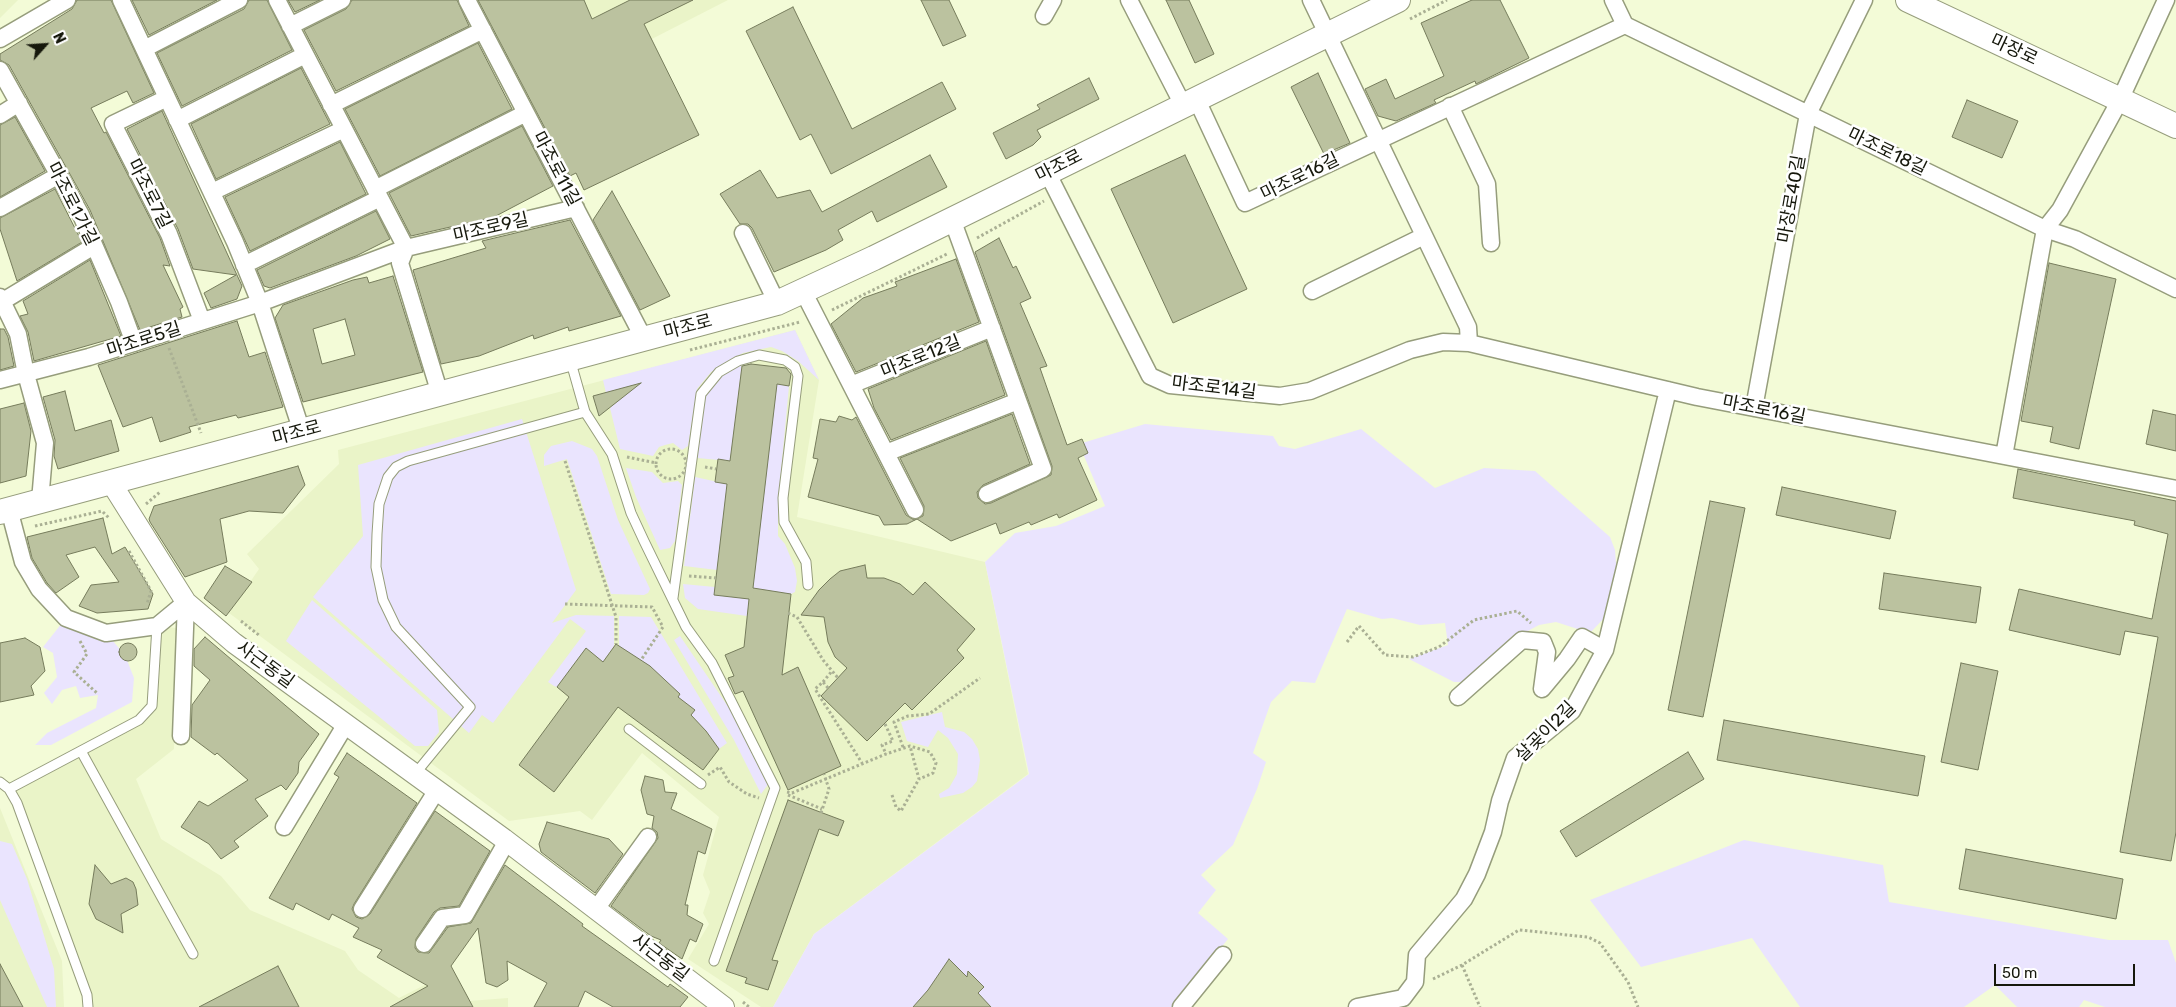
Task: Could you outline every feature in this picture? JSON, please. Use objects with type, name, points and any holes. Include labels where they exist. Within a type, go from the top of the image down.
[{"type":"main road","name":"마장로","points":[[1908,0],[2176,126]]},
{"type":"main road","name":"마조로","points":[[8,517],[40,501],[110,481],[302,432],[777,303],[952,220],[1327,35],[1402,11]]},
{"type":"street","points":[[121,0],[212,192],[260,303],[302,432]]},
{"type":"street","points":[[144,49],[238,0]]},
{"type":"street","points":[[277,0],[406,248],[400,263],[440,394]]},
{"type":"street","points":[[290,26],[342,0]]},
{"type":"street","name":"마조로11길","points":[[467,0],[644,339]]},
{"type":"street","points":[[1044,16],[1053,0]]},
{"type":"street","points":[[1129,0],[1189,102]]},
{"type":"street","points":[[1311,0],[1468,327],[1469,343]]},
{"type":"street","points":[[1613,0],[1625,25]]},
{"type":"street","name":"마장로40길","points":[[1754,408],[1808,114],[1864,0]]},
{"type":"street","points":[[2004,456],[2045,229],[2060,210],[2120,100],[2166,0]]},
{"type":"street","points":[[0,39],[63,2]]},
{"type":"street","name":"마조로16길","points":[[1189,102],[1245,203],[1378,139],[1625,25]]},
{"type":"street","name":"마조로18길","points":[[1625,25],[2045,229],[2075,239],[2176,289]]},
{"type":"street","points":[[331,105],[482,30]]},
{"type":"street","points":[[177,120],[305,55]]},
{"type":"street","name":"마조로1가길","points":[[0,70],[81,215],[119,302],[134,343]]},
{"type":"street","name":"마조로7길","points":[[167,98],[113,124],[169,234],[202,321]]},
{"type":"street","points":[[0,115],[19,104]]},
{"type":"street","points":[[1450,106],[1487,184],[1491,243]]},
{"type":"street","points":[[244,265],[526,113]]},
{"type":"street","points":[[212,192],[344,129]]},
{"type":"street","name":"마조로14길","points":[[1047,172],[1150,376],[1170,385],[1280,396],[1310,391],[1410,350],[1443,342],[1469,343]]},
{"type":"street","points":[[0,208],[59,175]]},
{"type":"street","name":"마조로9길","points":[[406,248],[576,208]]},
{"type":"street","points":[[952,220],[1043,469],[987,494]]},
{"type":"street","points":[[743,233],[777,303]]},
{"type":"street","points":[[1312,291],[1424,236]]},
{"type":"street","points":[[40,501],[46,444],[26,374],[18,334],[2,299],[94,246]]},
{"type":"street","points":[[260,303],[406,248]]},
{"type":"street","points":[[803,291],[915,510]]},
{"type":"street","name":"마조로5길","points":[[0,380],[134,343],[260,303]]},
{"type":"street","name":"마조로12길","points":[[851,385],[992,328]]},
{"type":"street","name":"마조로16길","points":[[1469,343],[1668,390],[1754,408],[2176,489]]},
{"type":"street","name":"살곶이2길","points":[[1415,982],[1417,955],[1464,899],[1477,874],[1493,832],[1500,801],[1515,758],[1572,711],[1605,650],[1668,390]]},
{"type":"street","points":[[886,453],[1018,401]]},
{"type":"street","name":"사근동길","points":[[110,481],[186,602],[234,643],[507,841],[596,909],[732,1003]]},
{"type":"street","points":[[8,517],[22,562],[39,589],[66,618],[106,632],[157,626],[186,602]]},
{"type":"street","points":[[181,736],[186,602]]},
{"type":"street","points":[[1458,697],[1522,640],[1543,642],[1547,652],[1542,689],[1567,659],[1582,637],[1605,650]]},
{"type":"street","points":[[284,827],[346,724]]},
{"type":"street","points":[[362,909],[437,790]]},
{"type":"street","points":[[596,909],[648,836]]},
{"type":"street","points":[[424,944],[442,918],[465,915],[507,841]]},
{"type":"street","points":[[1181,1007],[1223,955]]},
{"type":"street","points":[[1357,1007],[1403,998],[1415,982]]},
{"type":"lane","points":[[672,598],[701,394],[719,372],[738,361],[759,355],[786,360],[795,367],[798,376],[782,498],[784,522],[806,562],[808,585]]},
{"type":"lane","points":[[570,359],[585,412],[612,454],[631,513],[686,627],[712,663],[774,788],[714,961]]},
{"type":"lane","points":[[415,774],[470,706],[396,627],[383,600],[376,567],[377,527],[379,504],[388,477],[396,467],[408,461],[585,412]]},
{"type":"lane","points":[[9,789],[139,720],[152,706],[157,626]]},
{"type":"lane","points":[[630,729],[701,784]]},
{"type":"lane","points":[[80,751],[193,954]]},
{"type":"lane","points":[[0,782],[9,789],[17,803],[87,995],[88,1007]]},
{"type":"path","points":[[1402,11],[1447,0]]},
{"type":"path","points":[[682,352],[816,318],[962,247],[1058,193]]},
{"type":"path","points":[[163,334],[201,432]]},
{"type":"path","points":[[670,448],[683,454],[686,463],[683,473],[674,479],[669,479],[660,474],[656,463],[661,452],[670,448]]},
{"type":"path","points":[[565,461],[616,617],[616,644]]},
{"type":"path","points":[[644,461],[656,463]]},
{"type":"path","points":[[145,510],[146,504],[158,493],[167,490]]},
{"type":"path","points":[[8,517],[102,511],[110,520]]},
{"type":"path","points":[[126,546],[151,591],[147,604]]},
{"type":"path","points":[[676,575],[716,578]]},
{"type":"path","points":[[565,604],[652,607],[663,627],[641,660]]},
{"type":"path","points":[[1347,642],[1359,626],[1384,655],[1413,657],[1440,647],[1474,620],[1517,611],[1539,628],[1543,642]]},
{"type":"path","points":[[788,613],[797,617],[838,678]]},
{"type":"path","points":[[66,618],[87,654],[74,672],[98,694]]},
{"type":"path","points":[[237,618],[261,636]]},
{"type":"path","points":[[832,671],[815,689],[862,763]]},
{"type":"path","points":[[903,747],[894,722],[908,716],[929,714],[980,678]]},
{"type":"path","points":[[823,682],[828,688]]},
{"type":"path","points":[[884,724],[893,741],[882,746],[886,754]]},
{"type":"path","points":[[774,788],[792,793],[903,747],[910,746],[930,752],[936,763],[933,773],[919,779],[901,811],[896,806],[892,795]]},
{"type":"path","points":[[910,746],[919,779]]},
{"type":"path","points":[[707,775],[720,767],[729,782],[747,794],[762,800]]},
{"type":"path","points":[[788,795],[822,811],[830,789],[824,774]]},
{"type":"path","points":[[1415,982],[1425,982],[1462,965],[1519,930],[1588,938],[1600,943],[1628,982],[1638,1007]]},
{"type":"path","points":[[1462,965],[1480,1007]]},
{"type":"path","points":[[732,1003],[749,1007]]},
{"type":"shaded area","points":[[0,0],[18,0],[0,18]]},
{"type":"shaded area","points":[[520,0],[728,0],[562,85]]},
{"type":"shaded area","points":[[795,330],[819,380],[797,517],[985,562],[1028,774],[814,934],[773,1007],[761,1007],[688,959],[709,924],[703,913],[710,892],[703,875],[719,817],[642,753],[592,820],[580,811],[509,821],[229,613],[259,569],[247,554],[339,464],[338,450]]},
{"type":"shaded area","points":[[795,330],[819,380],[798,361],[782,351],[771,347],[743,353],[711,372],[697,389],[688,446],[682,450],[673,443],[665,445],[659,447],[653,456],[620,449],[610,408],[618,401],[606,393],[603,380]]},
{"type":"shaded area","points":[[742,363],[730,461],[697,458],[705,396],[714,380]]},
{"type":"shaded area","points":[[777,384],[789,386],[778,504],[778,536],[785,544],[795,568],[797,581],[795,592],[791,594],[753,588]]},
{"type":"shaded area","points":[[522,419],[576,590],[552,623],[576,615],[614,616],[614,646],[603,662],[586,648],[557,687],[554,686],[548,682],[586,631],[570,619],[493,723],[482,715],[469,733],[313,597],[363,536],[358,465]]},
{"type":"shaded area","points":[[1145,424],[1273,436],[1279,446],[1295,449],[1361,429],[1435,488],[1484,468],[1535,471],[1610,537],[1615,550],[1617,577],[1607,615],[1590,633],[1556,622],[1539,625],[1509,641],[1469,682],[1454,682],[1409,659],[1448,645],[1445,623],[1420,625],[1392,618],[1382,619],[1347,609],[1315,683],[1292,681],[1271,702],[1253,753],[1266,762],[1257,789],[1233,845],[1201,875],[1216,890],[1198,913],[1228,939],[1173,1007],[773,1007],[814,934],[1029,774],[985,562],[1015,533],[1056,526],[1105,506],[1079,444]]},
{"type":"shaded area","points":[[572,441],[592,449],[597,456],[618,520],[650,589],[644,595],[611,594],[567,459],[544,466],[544,455],[551,446]]},
{"type":"shaded area","points":[[626,468],[652,472],[663,483],[678,481],[682,485],[675,541],[670,548],[660,550],[636,497]]},
{"type":"shaded area","points":[[695,477],[727,484],[717,570],[684,566]]},
{"type":"shaded area","points":[[683,584],[715,587],[715,595],[749,599],[747,616],[698,609],[685,598]]},
{"type":"shaded area","points":[[312,600],[437,710],[439,732],[428,746],[415,746],[286,641]]},
{"type":"shaded area","points":[[619,616],[651,617],[727,743],[719,749],[691,715],[694,710],[678,697],[680,694],[619,646]]},
{"type":"shaded area","points":[[66,618],[106,633],[125,655],[134,678],[132,702],[51,745],[35,745],[47,733],[96,708],[98,695],[80,698],[76,686],[62,690],[52,704],[44,693],[57,677],[53,653],[43,647]]},
{"type":"shaded area","points":[[157,626],[177,628],[174,749],[136,779],[161,839],[221,876],[250,910],[345,951],[358,970],[399,998],[452,971],[469,1001],[508,998],[508,1007],[88,1007],[9,789],[139,720],[152,706]]},
{"type":"shaded area","points":[[680,636],[731,711],[769,783],[761,794],[734,740],[674,640]]},
{"type":"shaded area","points":[[942,712],[945,727],[964,732],[972,739],[978,749],[980,760],[977,781],[972,787],[963,793],[940,798],[939,794],[949,788],[957,774],[958,754],[948,738],[938,730],[928,747],[907,741],[901,722]]},
{"type":"shaded area","points":[[0,808],[62,961],[64,1007],[0,1007]]},
{"type":"shaded area","points":[[1744,840],[1883,865],[1889,902],[2109,940],[2168,940],[2176,963],[2176,1007],[2105,1007],[2084,1000],[2079,1007],[2017,1007],[1995,985],[1964,1007],[1800,1007],[1752,938],[1641,967],[1590,900]]},
{"type":"shaded area","points":[[0,841],[12,844],[27,879],[54,969],[56,1007],[47,1007],[0,900]]},
{"type":"building","points":[[77,0],[111,0],[154,93],[133,103],[127,91],[91,108],[104,133],[106,132],[160,238],[170,266],[163,265],[183,307],[180,309],[182,317],[140,330],[90,210],[9,65],[0,60],[0,54],[72,9]]},
{"type":"building","points":[[132,0],[217,0],[149,35]]},
{"type":"building","points":[[249,0],[267,0],[292,50],[182,106],[157,53],[244,9]]},
{"type":"building","points":[[288,0],[320,0],[295,12]]},
{"type":"building","points":[[352,0],[457,0],[469,26],[336,91],[304,30],[346,9]]},
{"type":"building","points":[[478,0],[584,0],[592,19],[630,0],[693,0],[644,24],[699,135],[584,190],[576,173],[570,176]]},
{"type":"building","points":[[921,0],[949,0],[966,36],[943,46]]},
{"type":"building","points":[[1166,0],[1189,0],[1214,54],[1195,63]]},
{"type":"building","points":[[1472,0],[1500,0],[1529,58],[1476,84],[1475,81],[1434,100],[1436,103],[1396,121],[1378,116],[1365,89],[1386,79],[1395,99],[1444,76],[1421,23]]},
{"type":"building","points":[[793,7],[852,129],[942,82],[956,109],[831,174],[811,134],[800,140],[746,31]]},
{"type":"building","points":[[478,43],[512,109],[380,176],[345,109]]},
{"type":"building","points":[[301,68],[330,124],[216,179],[191,124]]},
{"type":"building","points":[[1318,73],[1350,143],[1324,154],[1291,87]]},
{"type":"building","points":[[1089,78],[1099,99],[1037,130],[1041,137],[1033,145],[1006,159],[993,133],[1040,109],[1037,105]]},
{"type":"building","points":[[1967,100],[2018,121],[2002,158],[1952,137]]},
{"type":"building","points":[[162,111],[242,286],[237,299],[211,308],[204,293],[236,275],[193,269],[178,229],[127,129]]},
{"type":"building","points":[[15,117],[45,171],[0,197],[0,125]]},
{"type":"building","points":[[522,126],[553,186],[494,217],[411,236],[389,193]]},
{"type":"building","points":[[340,142],[366,194],[250,251],[225,197]]},
{"type":"building","points":[[930,155],[947,187],[877,222],[872,211],[838,230],[843,240],[826,250],[774,272],[752,228],[748,224],[740,224],[720,194],[760,170],[777,198],[810,190],[822,212]]},
{"type":"building","points":[[1185,155],[1247,289],[1173,323],[1111,189]]},
{"type":"building","points":[[55,189],[82,242],[17,281],[0,229],[0,218]]},
{"type":"building","points":[[612,191],[670,296],[640,310],[593,220]]},
{"type":"building","points":[[376,211],[390,239],[356,256],[270,288],[264,286],[257,270]]},
{"type":"building","points":[[570,220],[621,316],[569,331],[568,327],[534,339],[533,335],[479,356],[441,364],[413,270],[486,248],[482,241]]},
{"type":"building","points":[[999,238],[1013,268],[1016,266],[1031,298],[1020,303],[1047,366],[1040,368],[1067,445],[1082,439],[1088,453],[1078,458],[1097,500],[1059,518],[1057,514],[1031,525],[1029,522],[1000,534],[996,523],[951,541],[917,519],[907,524],[884,525],[879,516],[808,497],[818,459],[813,458],[820,419],[836,422],[839,416],[852,420],[856,417],[906,515],[914,520],[923,516],[924,506],[900,458],[1012,414],[1030,464],[983,485],[977,492],[978,498],[985,504],[991,503],[1051,475],[1052,466],[975,252]]},
{"type":"building","points":[[956,259],[979,322],[856,372],[831,324],[863,298],[897,286],[895,282]]},
{"type":"building","points":[[90,260],[121,336],[34,361],[28,332],[20,316],[28,314],[23,301]]},
{"type":"building","points":[[2049,263],[2116,279],[2079,449],[2050,442],[2053,427],[2021,421]]},
{"type":"building","points":[[393,276],[423,372],[303,402],[275,318],[283,305],[353,280],[367,277],[369,283]],"holes":[[[345,319],[355,355],[322,364],[313,329]]]},
{"type":"building","points":[[237,321],[249,357],[265,352],[283,407],[238,418],[236,415],[189,427],[191,432],[160,442],[152,417],[123,427],[98,365]]},
{"type":"building","points":[[0,329],[4,329],[8,337],[14,366],[0,370]]},
{"type":"building","points":[[986,341],[1005,395],[891,440],[874,408],[868,389]]},
{"type":"building","points":[[751,364],[786,368],[791,374],[789,386],[777,384],[753,588],[791,594],[782,675],[798,667],[841,766],[788,790],[743,691],[735,694],[728,678],[734,676],[725,655],[744,647],[749,599],[714,595],[727,484],[715,482],[718,459],[730,461],[742,366]]},
{"type":"building","points":[[641,383],[599,416],[593,396]]},
{"type":"building","points":[[65,391],[75,431],[111,420],[119,451],[58,469],[54,456],[55,440],[43,397]]},
{"type":"building","points":[[24,403],[31,431],[26,476],[0,483],[0,409]]},
{"type":"building","points":[[2153,410],[2176,415],[2176,451],[2146,444]]},
{"type":"building","points":[[298,466],[305,485],[283,513],[249,511],[220,519],[227,562],[185,577],[150,522],[149,519],[154,506]]},
{"type":"building","points":[[2018,469],[2176,501],[2176,832],[2171,861],[2120,852],[2158,637],[2125,631],[2120,655],[2009,630],[2019,589],[2152,619],[2168,534],[2134,525],[2135,521],[2013,498]]},
{"type":"building","points":[[1782,487],[1896,511],[1890,539],[1776,515]]},
{"type":"building","points":[[1710,501],[1745,508],[1703,717],[1668,710]]},
{"type":"building","points":[[103,518],[112,554],[125,547],[153,594],[148,609],[97,613],[79,606],[91,585],[119,582],[95,547],[66,555],[79,577],[56,593],[47,583],[32,558],[27,537]]},
{"type":"building","points":[[865,565],[867,578],[884,578],[900,584],[913,595],[925,582],[975,629],[957,650],[964,658],[912,710],[905,703],[867,741],[821,696],[847,668],[835,657],[828,642],[824,617],[801,615],[819,590],[840,571]]},
{"type":"building","points":[[225,566],[252,582],[226,616],[204,598]]},
{"type":"building","points":[[1884,573],[1981,587],[1976,623],[1879,609]]},
{"type":"building","points":[[205,637],[319,734],[299,762],[298,773],[286,790],[281,785],[255,799],[268,816],[234,841],[239,847],[221,859],[209,844],[181,827],[199,801],[208,806],[248,780],[217,753],[215,755],[191,737],[192,705],[210,680],[194,666],[194,649]]},
{"type":"building","points":[[25,638],[40,647],[45,671],[31,686],[34,695],[0,702],[0,643]]},
{"type":"building","points":[[128,643],[136,648],[137,652],[132,660],[128,661],[120,656],[119,652],[124,644]]},
{"type":"building","points":[[616,644],[650,666],[680,694],[678,697],[695,710],[691,715],[719,749],[703,770],[618,707],[554,792],[519,765],[569,697],[557,687],[586,648],[603,662]]},
{"type":"building","points":[[1961,663],[1998,671],[1978,770],[1941,762]]},
{"type":"building","points":[[1724,720],[1925,756],[1918,796],[1717,760]]},
{"type":"building","points":[[1688,752],[1704,779],[1576,857],[1560,831]]},
{"type":"building","points":[[347,753],[417,803],[354,904],[352,909],[356,917],[362,919],[370,914],[435,811],[490,851],[459,906],[440,908],[434,912],[416,939],[415,948],[418,952],[429,953],[448,927],[471,923],[505,865],[583,924],[582,926],[668,987],[670,984],[688,997],[680,1007],[613,1007],[585,991],[578,1007],[534,1007],[547,983],[507,961],[508,980],[497,987],[486,983],[478,928],[451,966],[473,1007],[390,1007],[428,986],[377,957],[382,950],[353,937],[359,928],[332,914],[329,920],[296,903],[293,910],[269,898],[339,777],[334,774]]},
{"type":"building","points":[[645,776],[663,780],[665,792],[677,793],[671,809],[712,829],[705,854],[698,851],[685,905],[688,905],[687,915],[703,924],[696,942],[690,939],[682,959],[659,943],[661,940],[651,936],[611,906],[658,838],[657,832],[652,828],[654,816],[647,814],[641,790]]},
{"type":"building","points":[[788,800],[844,821],[838,836],[819,829],[772,960],[778,961],[768,990],[745,983],[747,978],[726,971]]},
{"type":"building","points":[[547,822],[609,839],[623,854],[595,893],[541,852],[539,844]]},
{"type":"building","points":[[1966,849],[2123,879],[2116,919],[1959,889]]},
{"type":"building","points":[[95,865],[111,884],[126,878],[133,882],[136,889],[138,905],[121,914],[123,933],[96,919],[89,904]]},
{"type":"building","points":[[949,959],[967,977],[968,971],[984,987],[978,993],[991,1007],[913,1007],[928,990]]},
{"type":"building","points":[[0,964],[23,1007],[0,1007]]},
{"type":"building","points":[[278,966],[299,1007],[199,1007]]}]
